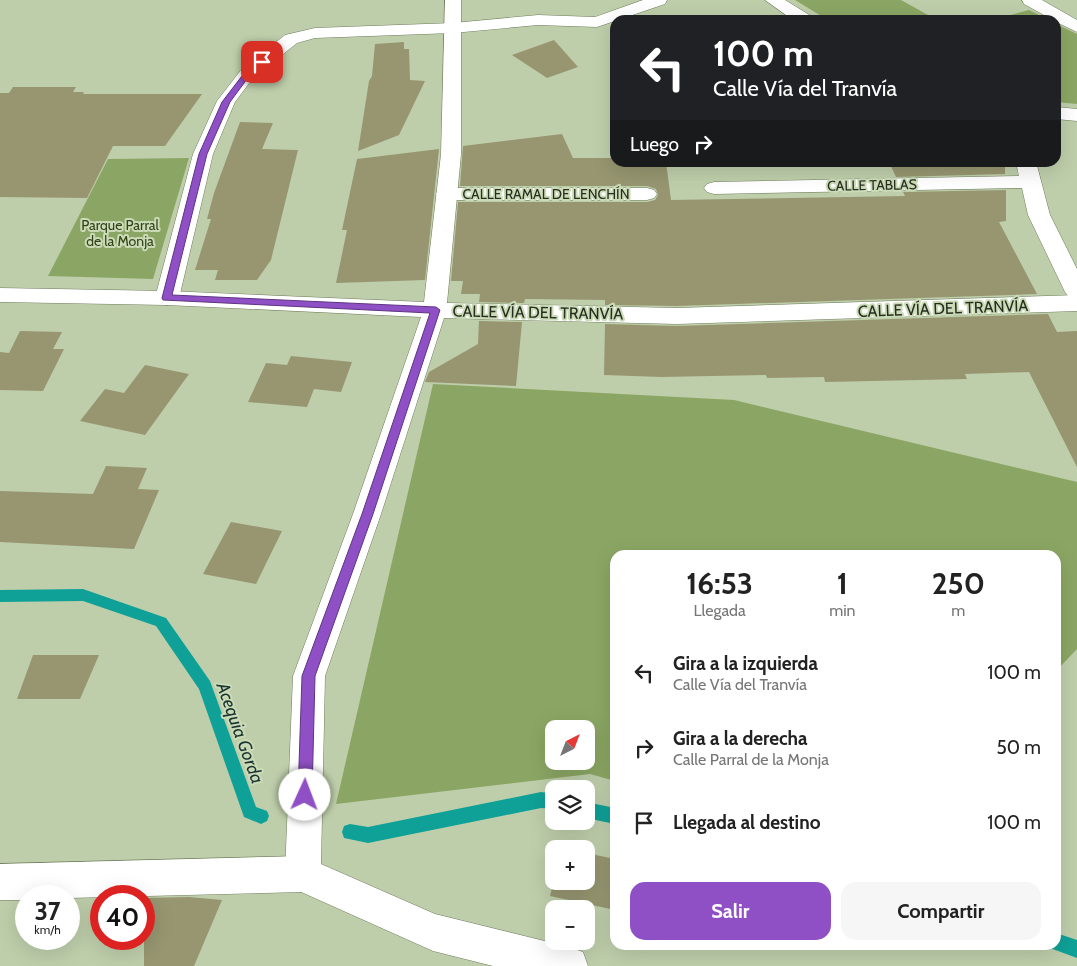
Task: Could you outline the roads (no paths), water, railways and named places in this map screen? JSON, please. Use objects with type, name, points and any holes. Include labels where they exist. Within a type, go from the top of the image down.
[{"type":"street","name":"CALLE RAMAL DE LENCHÍN","points":[[303,874],[309,676],[367,514],[436,310],[451,154],[453,0]]},
{"type":"street","points":[[617,15],[659,0]]},
{"type":"street","points":[[773,0],[797,15]]},
{"type":"street","points":[[1030,0],[1056,15]]},
{"type":"street","points":[[167,298],[203,154],[226,102],[247,74],[290,39],[315,33],[453,28],[538,20],[597,22],[610,17]]},
{"type":"street","points":[[1061,18],[1077,27]]},
{"type":"street","points":[[1061,113],[1077,115]]},
{"type":"street","name":"CALLE TABLAS","points":[[714,188],[1027,172],[1039,216],[1077,292]]},
{"type":"street","name":"CALLE RAMAL DE LENCHÍN","points":[[446,194],[647,194]]},
{"type":"street","name":"CALLE VÍA DEL TRANVÍA","points":[[0,295],[167,298],[436,310],[677,316],[1077,303]]},
{"type":"street","points":[[0,882],[303,874],[433,932],[569,966]]},
{"type":"waterway","name":"Acequia Gorda","points":[[0,596],[83,595],[161,622],[205,686],[250,812],[261,816]]},
{"type":"waterway","name":"Acequia Gorda","points":[[350,832],[368,835],[545,801]]},
{"type":"waterway","name":"Acequia Gorda","points":[[595,812],[610,815]]},
{"type":"waterway","name":"Acequia Gorda","points":[[1061,944],[1077,949]]},
{"type":"park label","name":"Parque Parral de la Monja","points":[[120,234]]}]
